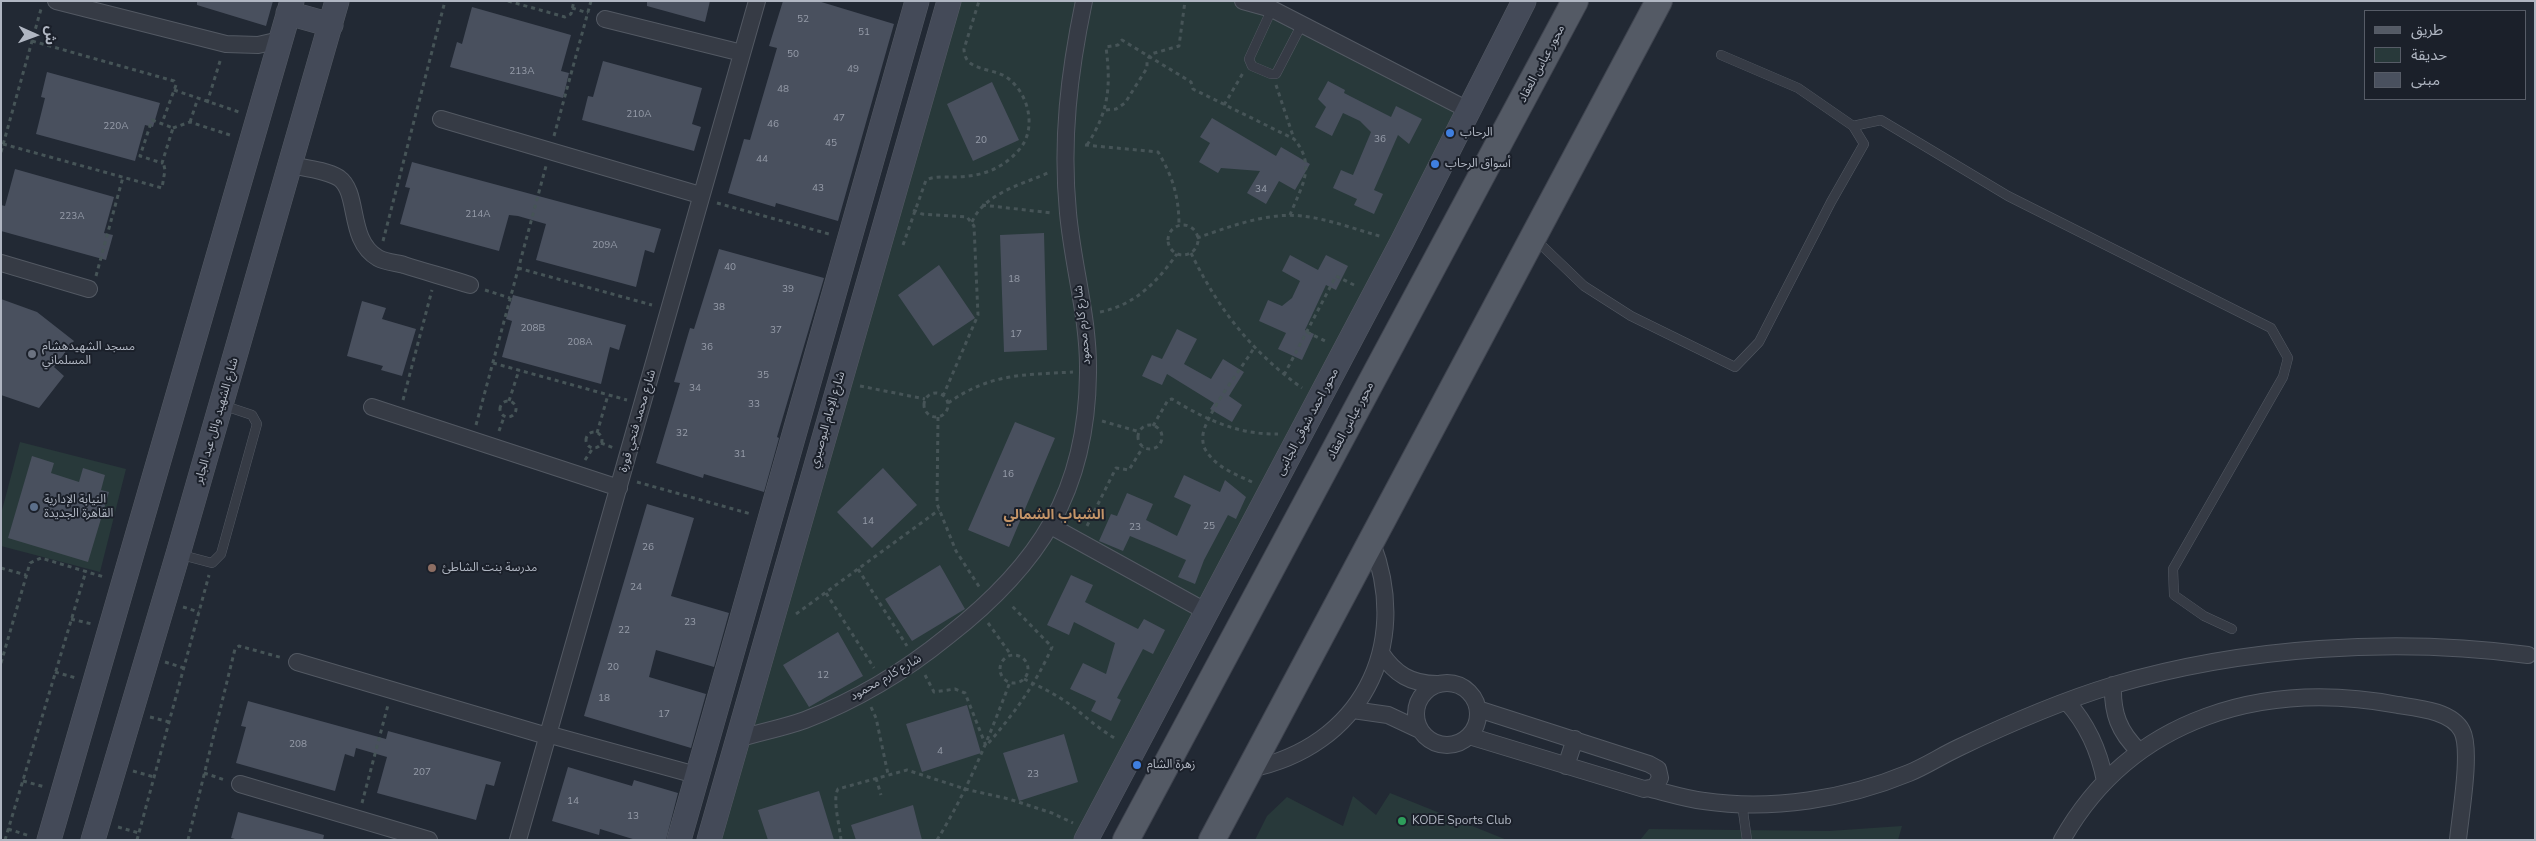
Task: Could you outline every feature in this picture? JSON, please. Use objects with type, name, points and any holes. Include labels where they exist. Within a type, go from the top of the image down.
[{"type":"main road","name":"محور عباس العقاد","points":[[1126,840],[1575,1]]},
{"type":"main road","points":[[1212,840],[1534,238],[1654,6]]},
{"type":"street","name":"شارع الشهيد وائل عبد الجابر","points":[[93,840],[222,405],[337,1]]},
{"type":"street","name":"شارع محمد فتحي قورة","points":[[518,840],[669,310],[699,197],[757,1]]},
{"type":"street","points":[[679,840],[918,1]]},
{"type":"street","name":"شارع الإمام البوصيري","points":[[709,840],[949,1]]},
{"type":"street","name":"شارع كارم محمود","points":[[738,738],[804,720],[864,693],[917,661],[990,602],[1033,553],[1051,526],[1074,473],[1086,416],[1088,372],[1084,316],[1068,215],[1064,144],[1072,60],[1084,1]]},
{"type":"street","points":[[1243,1],[1272,9],[1468,110]]},
{"type":"street","name":"محور احمد شوقى الجانبى","points":[[1088,836],[1402,242],[1524,1]]},
{"type":"street","points":[[61,2],[112,8],[226,44],[258,45],[280,40]]},
{"type":"street","points":[[42,838],[122,582],[290,7],[331,25]]},
{"type":"street","points":[[605,18],[742,53]]},
{"type":"street","points":[[441,119],[699,197]]},
{"type":"street","points":[[291,165],[332,175],[344,184],[351,198],[353,215],[358,231],[367,246],[378,258],[470,285]]},
{"type":"street","points":[[1,263],[89,289]]},
{"type":"street","points":[[372,407],[472,440],[620,483]]},
{"type":"street","points":[[1051,526],[1207,612]]},
{"type":"street","points":[[1250,769],[1286,760],[1303,752],[1333,731],[1353,710],[1368,687],[1381,653],[1386,625],[1384,579],[1372,543]]},
{"type":"street","points":[[1469,736],[1644,789],[1703,801],[1742,804],[1795,802],[1825,797],[1883,782],[1911,772],[2007,726],[2066,702],[2113,686],[2211,664],[2310,651],[2410,647],[2463,649],[2528,656]]},
{"type":"street","points":[[1381,653],[1387,662],[1404,677],[1425,684],[1437,684]]},
{"type":"street","points":[[296,662],[392,692],[696,775]]},
{"type":"street","points":[[1353,710],[1388,715],[1420,730],[1434,743],[1453,745],[1469,736],[1477,723],[1478,709],[1470,692],[1463,686],[1446,682],[1428,688],[1417,703],[1416,722],[1420,730]]},
{"type":"street","points":[[2113,686],[2117,722],[2123,733],[2139,751]]},
{"type":"street","points":[[2062,840],[2087,801],[2105,781],[2139,751],[2198,717],[2230,708],[2286,699],[2327,697],[2359,699],[2413,707],[2447,716],[2460,726],[2466,746],[2458,840]]},
{"type":"street","points":[[2066,702],[2077,713],[2092,738],[2105,781]]},
{"type":"street","points":[[1478,709],[1576,739],[1654,766],[1658,769],[1660,778],[1659,783],[1651,789]]},
{"type":"street","points":[[1566,766],[1576,739]]},
{"type":"street","points":[[240,784],[429,840]]},
{"type":"lane","points":[[1272,9],[1249,63],[1272,75],[1277,72],[1302,24]]},
{"type":"lane","points":[[1534,238],[1584,286],[1631,316],[1735,367],[1759,342],[1831,202],[1864,144],[1853,126],[1798,88],[1721,55]]},
{"type":"lane","points":[[1853,126],[1881,120],[2008,196],[2271,328],[2288,358],[2283,378],[2173,569],[2174,595],[2204,616],[2232,629]]},
{"type":"lane","points":[[178,554],[212,563],[221,554],[257,424],[252,415],[222,405]]},
{"type":"lane","points":[[1742,804],[1747,840]]},
{"type":"path","points":[[1,152],[44,1]]},
{"type":"path","points":[[378,258],[445,1]]},
{"type":"path","points":[[508,1],[565,17],[571,14],[574,1]]},
{"type":"path","points":[[472,440],[591,1]]},
{"type":"path","points":[[902,248],[926,180],[933,177],[972,177],[990,172],[1006,163],[1020,150],[1027,133],[1029,113],[1022,94],[1009,79],[970,63],[964,54],[979,1]]},
{"type":"path","points":[[1106,110],[1116,109],[1125,103],[1147,68],[1148,57],[1154,52],[1179,46],[1185,1]]},
{"type":"path","points":[[1087,145],[1098,128],[1106,110],[1110,79],[1106,48],[1118,45],[1122,40],[1191,82],[1193,89],[1294,139]]},
{"type":"path","points":[[32,41],[174,81],[176,84],[162,123]]},
{"type":"path","points":[[207,103],[226,44]]},
{"type":"path","points":[[1224,105],[1249,63]]},
{"type":"path","points":[[1272,75],[1294,139],[1302,149],[1306,161],[1306,173],[1290,215]]},
{"type":"path","points":[[174,90],[207,103],[258,118]]},
{"type":"path","points":[[190,122],[198,98]]},
{"type":"path","points":[[163,161],[160,163],[141,157],[140,154],[150,121],[162,123],[173,128],[190,122],[251,141]]},
{"type":"path","points":[[3,144],[162,188],[164,180],[163,161],[173,128]]},
{"type":"path","points":[[1064,144],[1158,152],[1172,175],[1179,200],[1179,226]]},
{"type":"path","points":[[943,396],[978,315],[972,222],[982,205],[1065,166]]},
{"type":"path","points":[[89,289],[94,286],[123,178]]},
{"type":"path","points":[[895,189],[900,198],[914,211],[922,214],[966,217],[972,222]]},
{"type":"path","points":[[699,197],[849,240]]},
{"type":"path","points":[[982,205],[1068,215]]},
{"type":"path","points":[[1197,238],[1258,220],[1290,215],[1312,217],[1402,242]]},
{"type":"path","points":[[1179,226],[1188,226],[1194,230],[1197,238],[1195,249],[1191,253],[1177,254],[1169,245],[1168,238],[1170,232],[1179,226]]},
{"type":"path","points":[[1191,253],[1205,283],[1223,311],[1254,348],[1284,375],[1320,399]]},
{"type":"path","points":[[1084,316],[1111,310],[1138,297],[1160,278],[1177,254]]},
{"type":"path","points":[[518,268],[669,310]]},
{"type":"path","points":[[399,416],[436,274]]},
{"type":"path","points":[[1284,375],[1336,276]]},
{"type":"path","points":[[470,285],[510,298]]},
{"type":"path","points":[[1254,348],[1209,420],[1203,438],[1204,448],[1213,459],[1235,474],[1271,490]]},
{"type":"path","points":[[492,363],[642,405]]},
{"type":"path","points":[[509,401],[519,370]]},
{"type":"path","points":[[925,399],[926,412],[930,416],[938,417],[946,412],[948,403],[968,389],[991,380],[1016,376],[1088,372]]},
{"type":"path","points":[[839,382],[925,399],[932,394],[943,396],[948,403]]},
{"type":"path","points":[[597,433],[608,395]]},
{"type":"path","points":[[1153,426],[1170,399],[1209,420],[1232,428],[1266,434],[1301,434]]},
{"type":"path","points":[[509,401],[516,406],[516,411],[511,418],[506,418],[499,408],[501,404],[509,401]]},
{"type":"path","points":[[1086,416],[1140,432]]},
{"type":"path","points":[[938,417],[938,510],[956,551],[990,602],[1011,655]]},
{"type":"path","points":[[1145,426],[1153,426],[1161,431],[1162,440],[1152,450],[1143,447],[1138,440],[1140,432],[1145,426]]},
{"type":"path","points":[[593,432],[597,433],[602,439],[601,443],[595,448],[591,448],[586,441],[586,437],[593,432]]},
{"type":"path","points":[[1079,542],[1116,468],[1129,470],[1143,447]]},
{"type":"path","points":[[620,483],[769,519]]},
{"type":"path","points":[[767,635],[938,510]]},
{"type":"path","points":[[1,663],[30,563],[41,558],[122,582]]},
{"type":"path","points":[[137,840],[212,563]]},
{"type":"path","points":[[1,568],[26,575]]},
{"type":"path","points":[[858,569],[917,661],[934,692],[955,689],[965,693],[986,746]]},
{"type":"path","points":[[5,840],[86,571]]},
{"type":"path","points":[[826,592],[883,682]]},
{"type":"path","points":[[986,746],[1012,716],[1034,684],[1052,644],[990,602]]},
{"type":"path","points":[[188,840],[236,648],[239,646],[296,662]]},
{"type":"path","points":[[1011,655],[1021,656],[1028,664],[1024,679],[1020,682],[1010,682],[1002,676],[1002,661],[1011,655]]},
{"type":"path","points":[[1024,679],[1049,691],[1072,706],[1092,725],[1134,750]]},
{"type":"path","points":[[937,840],[986,746],[1010,682]]},
{"type":"path","points":[[358,819],[392,692]]},
{"type":"path","points":[[864,693],[876,718],[888,774]]},
{"type":"path","points":[[841,840],[840,822],[834,797],[836,791],[840,788],[907,770],[965,789],[1018,802],[1052,813],[1088,836]]},
{"type":"path","points":[[876,778],[881,794]]},
{"type":"path","points":[[8,829],[42,838]]},
{"type":"green space","points":[[949,1],[1243,1],[1468,110],[1086,840],[709,840]]},
{"type":"green space","points":[[20,442],[126,469],[100,572],[1,546],[1,514]]},
{"type":"green space","name":"KODE Sports Club","points":[[1390,793],[1507,840],[1255,840],[1267,816],[1287,797],[1343,826],[1353,796],[1376,815]]},
{"type":"green space","points":[[1902,826],[1898,840],[1640,840],[1649,829],[1829,831]]},
{"type":"building","points":[[197,1],[273,1],[266,26],[197,5]]},
{"type":"building","points":[[647,1],[710,1],[705,22],[647,6]]},
{"type":"building","points":[[783,1],[818,1],[894,24],[838,221],[776,203],[775,207],[728,193],[744,139],[750,140],[777,48],[769,46]]},
{"type":"building","points":[[472,7],[571,35],[561,71],[569,73],[563,98],[450,67],[457,42],[462,44]]},
{"type":"building","points":[[603,61],[702,88],[692,124],[701,127],[694,151],[582,120],[588,96],[593,97]]},
{"type":"building","points":[[47,72],[160,103],[153,127],[145,125],[135,161],[36,134],[45,98],[41,97]]},
{"type":"building","points":[[1328,81],[1345,90],[1344,93],[1391,117],[1396,106],[1422,119],[1409,144],[1398,135],[1374,190],[1383,194],[1374,214],[1354,205],[1357,199],[1333,188],[1341,170],[1353,175],[1371,132],[1360,121],[1343,113],[1332,136],[1315,127],[1326,107],[1318,99]]},
{"type":"building","points":[[992,82],[1019,140],[973,161],[947,104]]},
{"type":"building","points":[[1212,118],[1276,156],[1281,147],[1310,164],[1295,190],[1279,181],[1266,204],[1247,193],[1260,171],[1221,168],[1218,173],[1199,162],[1210,143],[1200,137]]},
{"type":"building","points":[[412,162],[661,229],[654,253],[645,250],[636,287],[536,260],[546,224],[518,216],[509,215],[499,251],[400,224],[410,188],[405,187]]},
{"type":"building","points":[[15,169],[114,197],[104,233],[113,235],[106,260],[1,231],[1,205],[5,206]]},
{"type":"building","points":[[1044,233],[1047,350],[1004,352],[1000,235]]},
{"type":"building","points":[[719,249],[824,278],[777,437],[779,438],[764,492],[704,474],[703,478],[656,463],[680,383],[674,382],[690,328],[694,329]]},
{"type":"building","points":[[1290,255],[1318,270],[1326,255],[1348,266],[1336,290],[1326,285],[1305,330],[1314,334],[1302,360],[1278,349],[1286,333],[1259,321],[1268,300],[1282,306],[1292,298],[1300,281],[1282,271]]},
{"type":"building","points":[[939,265],[975,318],[933,346],[898,295]]},
{"type":"building","points":[[513,295],[626,325],[619,350],[610,347],[601,384],[502,357],[512,321],[506,319]]},
{"type":"building","name":"مسجد الشهيدهشام المسلماني","points":[[1,299],[37,312],[74,341],[54,367],[64,376],[39,408],[1,395]]},
{"type":"building","points":[[362,301],[386,308],[382,319],[416,329],[402,376],[381,370],[383,366],[347,356]]},
{"type":"building","points":[[1177,329],[1197,339],[1184,364],[1211,379],[1223,359],[1244,372],[1229,396],[1242,405],[1232,422],[1210,409],[1214,403],[1167,374],[1162,385],[1142,376],[1152,355],[1162,359]]},
{"type":"building","points":[[1015,422],[1055,438],[1009,547],[968,530]]},
{"type":"building","name":"النيابة الإدارية القاهرة الجديدة","points":[[32,456],[54,463],[51,473],[79,482],[83,468],[105,475],[101,490],[109,492],[88,562],[8,538]]},
{"type":"building","points":[[883,468],[917,505],[872,548],[837,512]]},
{"type":"building","points":[[1184,475],[1220,492],[1225,480],[1246,497],[1236,519],[1228,515],[1204,560],[1195,584],[1178,577],[1186,560],[1130,536],[1123,551],[1099,541],[1111,514],[1117,516],[1127,493],[1153,504],[1146,520],[1177,536],[1191,505],[1174,497]]},
{"type":"building","points":[[647,504],[694,518],[671,596],[729,613],[714,667],[656,650],[649,677],[706,694],[691,748],[584,716]]},
{"type":"building","points":[[940,565],[965,609],[912,641],[885,599]]},
{"type":"building","points":[[1071,575],[1093,585],[1085,602],[1138,629],[1144,619],[1165,630],[1153,654],[1143,649],[1117,698],[1121,700],[1111,721],[1091,711],[1096,701],[1070,689],[1083,663],[1106,674],[1115,643],[1074,622],[1069,635],[1047,625]]},
{"type":"building","points":[[838,632],[863,676],[809,707],[783,665]]},
{"type":"building","points":[[248,701],[386,739],[388,731],[501,762],[494,786],[486,784],[476,820],[377,793],[387,757],[356,748],[354,757],[345,754],[335,791],[236,763],[246,727],[241,726]]},
{"type":"building","points":[[967,705],[981,753],[922,772],[906,724]]},
{"type":"building","points":[[1064,734],[1078,782],[1019,801],[1003,753]]},
{"type":"building","points":[[568,767],[632,786],[634,780],[678,793],[666,840],[636,840],[600,829],[599,835],[552,821]]},
{"type":"building","points":[[819,791],[834,840],[768,840],[758,810]]},
{"type":"building","points":[[913,805],[922,840],[856,840],[851,825]]},
{"type":"building","points":[[238,812],[324,835],[323,840],[239,840],[231,838]]},
{"type":"place","name":"الرحاب","points":[[1450,133]]},
{"type":"place","name":"أسواق الرحاب","points":[[1435,164]]},
{"type":"place","name":"مسجد الشهيدهشام المسلماني","points":[[32,354]]},
{"type":"place","name":"النيابة الإدارية القاهرة الجديدة","points":[[34,507]]},
{"type":"place","name":"مدرسة بنت الشاطئ","points":[[432,568]]},
{"type":"place","name":"زهرة الشام","points":[[1137,765]]},
{"type":"place","name":"KODE Sports Club","points":[[1402,821]]},
{"type":"district","name":"الشباب الشمالي","points":[[1054,516]]}]
